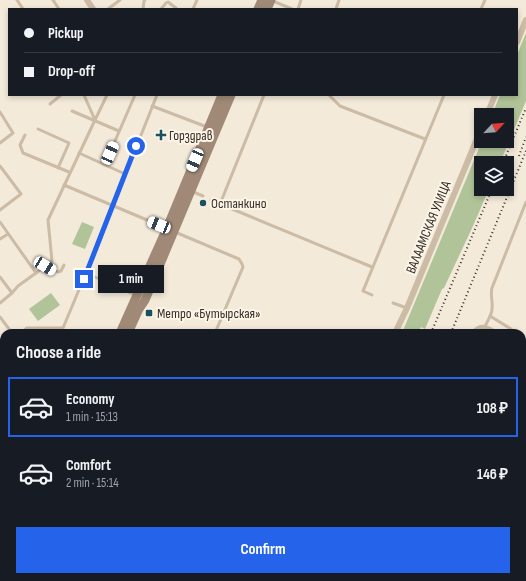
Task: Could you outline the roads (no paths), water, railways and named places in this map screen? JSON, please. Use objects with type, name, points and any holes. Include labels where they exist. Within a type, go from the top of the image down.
[{"type":"main road","points":[[259,8],[268,2]]},
{"type":"main road","points":[[130,329],[139,308],[145,300],[170,230],[222,96]]},
{"type":"main road","points":[[122,329],[136,296],[191,191],[231,96]]},
{"type":"street","points":[[518,40],[526,20]]},
{"type":"street","points":[[490,108],[495,96]]},
{"type":"street","name":"ВАЛААМСКАЯ УЛИЦА","points":[[397,329],[474,146]]},
{"type":"street","points":[[479,329],[487,329]]},
{"type":"lane","points":[[17,0],[23,8]]},
{"type":"lane","points":[[109,8],[120,0]]},
{"type":"lane","points":[[162,8],[168,2],[176,8]]},
{"type":"lane","points":[[268,2],[289,8]]},
{"type":"lane","points":[[50,104],[60,96]]},
{"type":"lane","points":[[84,96],[95,120]]},
{"type":"lane","points":[[0,302],[12,293],[18,286],[52,261],[48,220],[69,172],[107,96]]},
{"type":"lane","points":[[105,164],[135,96]]},
{"type":"lane","points":[[26,329],[63,328],[114,205],[157,96]]},
{"type":"lane","points":[[220,204],[264,96]]},
{"type":"lane","points":[[330,96],[340,106],[425,139]]},
{"type":"lane","points":[[372,295],[363,291],[444,96]]},
{"type":"lane","points":[[152,106],[209,128]]},
{"type":"lane","points":[[72,111],[119,131]]},
{"type":"lane","points":[[0,112],[13,133],[0,143]]},
{"type":"lane","points":[[38,129],[70,143],[58,168]]},
{"type":"lane","points":[[25,135],[20,145],[23,153],[69,172]]},
{"type":"lane","points":[[79,153],[125,174]]},
{"type":"lane","points":[[0,166],[21,194],[0,210]]},
{"type":"lane","points":[[64,185],[239,259],[243,267],[217,329]]},
{"type":"lane","points":[[191,191],[203,196]]},
{"type":"lane","points":[[211,200],[372,267]]},
{"type":"lane","points":[[484,328],[490,316],[492,307],[490,293],[526,202]]},
{"type":"lane","points":[[0,222],[36,273]]},
{"type":"lane","points":[[0,239],[8,234]]},
{"type":"lane","points":[[45,266],[56,272],[61,271],[64,265]]},
{"type":"lane","points":[[86,273],[136,296]]},
{"type":"lane","points":[[0,277],[12,293]]},
{"type":"lane","points":[[392,303],[407,308]]},
{"type":"lane","points":[[490,316],[511,329]]},
{"type":"lane","points":[[0,317],[9,329]]},
{"type":"railway","points":[[506,156],[526,108]]},
{"type":"railway","points":[[519,156],[526,137]]},
{"type":"railway","points":[[453,329],[526,151]]},
{"type":"railway","points":[[433,329],[489,196]]},
{"type":"place","name":"Горздрав","points":[[161,135]]},
{"type":"place","name":"Останкино","points":[[203,203]]},
{"type":"place","name":"Метро «Бутырская»","points":[[149,313]]}]
